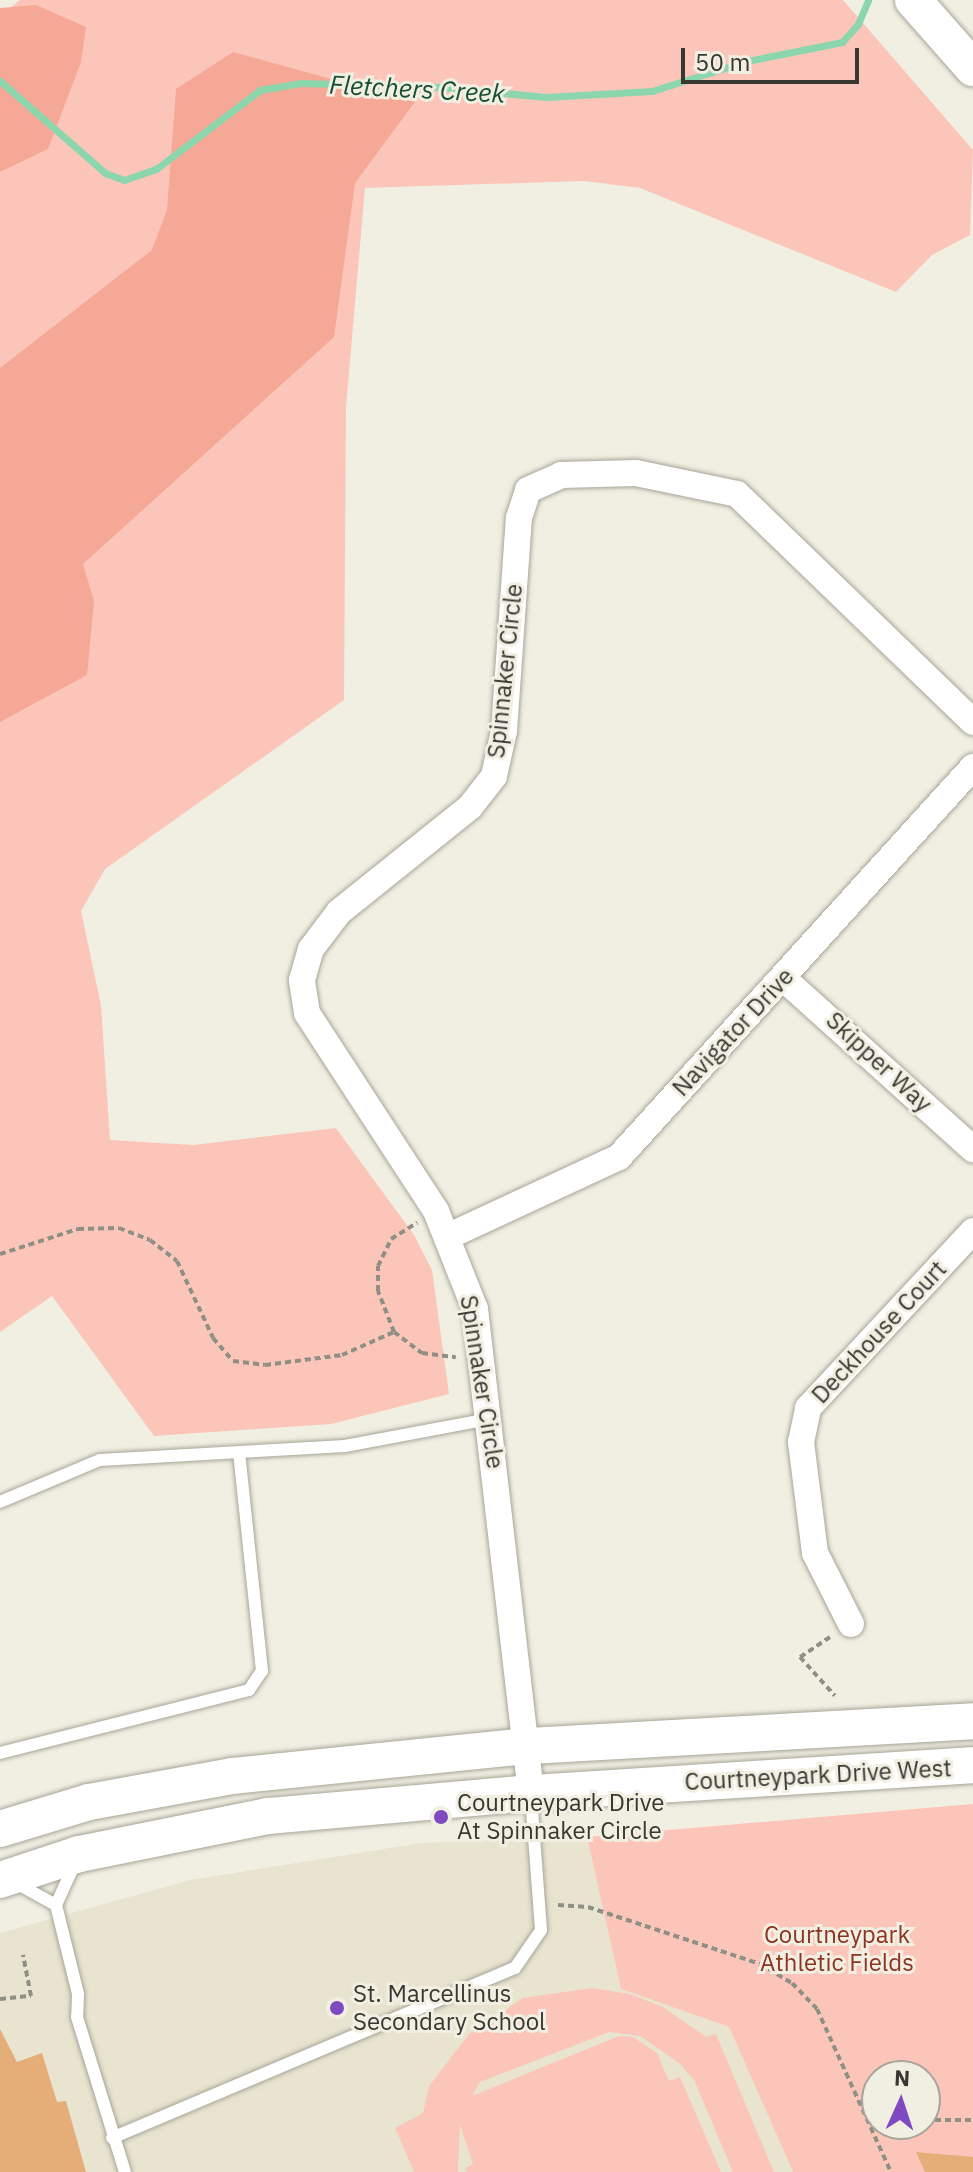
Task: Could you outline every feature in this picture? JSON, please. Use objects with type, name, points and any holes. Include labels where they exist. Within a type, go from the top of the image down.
[{"type":"main road","points":[[919,6],[973,68]]},
{"type":"main road","name":"Courtneypark Drive West","points":[[0,1829],[89,1802],[232,1776],[529,1746],[973,1721]]},
{"type":"main road","name":"Courtneypark Drive West","points":[[3,1879],[79,1854],[268,1816],[531,1793],[973,1765]]},
{"type":"street","name":"Spinnaker Circle","points":[[531,1793],[529,1746],[475,1309],[449,1236],[436,1211],[307,1013],[302,980],[311,949],[339,912],[470,807],[494,776],[504,731],[519,518],[528,490],[561,475],[636,473],[737,494],[973,722]]},
{"type":"street","name":"Navigator Drive","points":[[449,1236],[619,1157],[973,767]]},
{"type":"street","name":"Skipper Way","points":[[783,978],[973,1149]]},
{"type":"street","name":"Deckhouse Court","points":[[851,1624],[815,1553],[801,1442],[808,1408],[973,1231]]},
{"type":"lane","points":[[0,1502],[100,1460],[345,1446],[490,1419]]},
{"type":"lane","points":[[0,1753],[249,1690],[262,1671],[239,1452]]},
{"type":"lane","points":[[112,2138],[515,1968],[541,1930],[531,1793]]},
{"type":"lane","points":[[79,1854],[56,1905],[78,1994],[77,2017],[125,2172]]},
{"type":"lane","points":[[3,1879],[56,1905]]},
{"type":"path","points":[[436,1211],[391,1239],[378,1266],[378,1291],[394,1332],[422,1353],[483,1360]]},
{"type":"path","points":[[0,1254],[78,1229],[119,1228],[150,1240],[177,1261],[213,1338],[233,1361],[265,1365],[342,1355],[394,1332]]},
{"type":"path","points":[[835,1696],[800,1657],[851,1624]]},
{"type":"path","points":[[539,1904],[588,1907],[760,1964],[792,1983],[817,2009],[861,2103]]},
{"type":"path","points":[[0,1999],[31,1996],[23,1955]]},
{"type":"path","points":[[941,2120],[973,2120]]},
{"type":"path","points":[[877,2140],[891,2172]]},
{"type":"shaded area","points":[[36,5],[86,27],[81,62],[48,149],[0,172],[0,8]]},
{"type":"shaded area","points":[[233,52],[415,102],[355,183],[334,337],[83,564],[94,601],[87,675],[0,722],[0,368],[152,250],[167,210],[176,89]]},
{"type":"shaded area","name":"St. Marcellinus Secondary School","points":[[587,1837],[621,1989],[729,2027],[793,2172],[0,2172],[0,1933],[190,1880],[421,1843]]},
{"type":"green space","points":[[20,0],[843,0],[973,150],[970,235],[932,255],[896,292],[640,188],[584,181],[365,188],[346,407],[344,700],[105,869],[81,911],[101,1005],[110,1140],[193,1145],[336,1128],[414,1235],[432,1270],[449,1394],[331,1424],[154,1436],[52,1296],[0,1332],[0,16]]},
{"type":"green space","name":"Courtneypark Athletic Fields","points":[[973,1804],[973,2172],[793,2172],[729,2027],[621,1989],[587,1837]]},
{"type":"green space","points":[[592,1988],[630,1994],[663,2007],[706,2037],[716,2034],[774,2172],[733,2172],[694,2080],[679,2063],[640,2036],[609,2032],[480,2082],[472,2096],[619,2036],[633,2037],[657,2053],[669,2081],[680,2077],[721,2172],[467,2172],[465,2168],[473,2164],[460,2125],[458,2172],[414,2172],[395,2128],[423,2113],[429,2086],[469,2034],[523,1998]]},
{"type":"building","points":[[0,2029],[17,2062],[42,2053],[57,2102],[66,2101],[86,2172],[0,2172]]},
{"type":"building","points":[[916,2152],[973,2157],[973,2172],[925,2172]]},
{"type":"waterway","name":"Fletchers Creek","points":[[0,81],[105,173],[124,180],[156,169],[260,90],[301,83],[440,87],[546,97],[652,91],[747,61],[842,42],[858,24],[868,0]]},
{"type":"place","name":"Courtneypark Drive At Spinnaker Circle","points":[[441,1817]]},
{"type":"place","name":"St. Marcellinus Secondary School","points":[[337,2008]]}]
